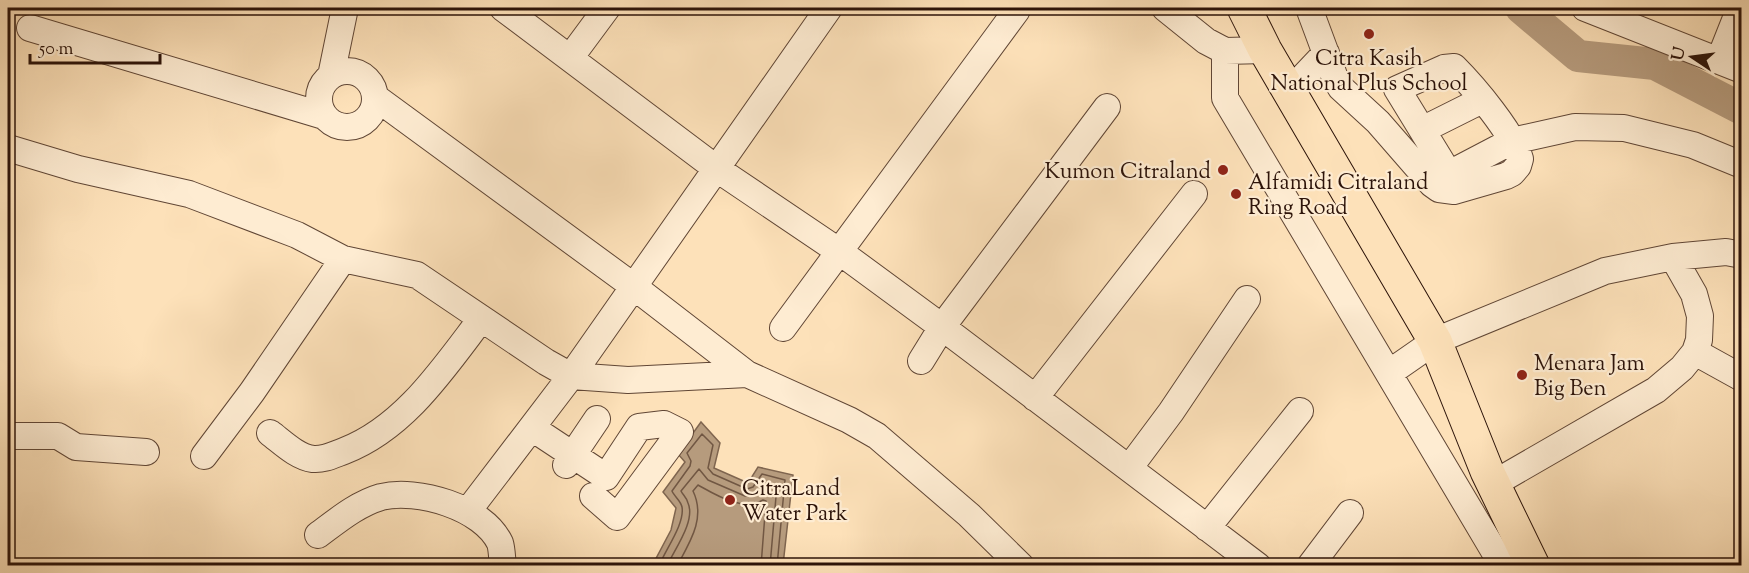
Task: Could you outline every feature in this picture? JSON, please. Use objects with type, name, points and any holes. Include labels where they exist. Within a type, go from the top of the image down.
[{"type":"highway","points":[[1244,8],[1266,50],[1435,341],[1490,477],[1533,566]]},
{"type":"street","points":[[331,76],[345,8]]},
{"type":"street","points":[[503,8],[717,169],[840,252],[942,327],[1258,566]]},
{"type":"street","points":[[570,58],[607,8]]},
{"type":"street","points":[[468,512],[571,376],[829,8]]},
{"type":"street","points":[[1165,8],[1206,41],[1225,51],[1266,50]]},
{"type":"street","points":[[1309,8],[1341,88],[1378,122],[1432,184],[1439,189],[1454,191],[1512,173],[1520,159],[1512,141],[1454,67],[1444,68],[1397,89],[1449,174],[1512,141],[1575,127],[1624,128],[1693,145],[1742,165]]},
{"type":"street","points":[[1596,10],[1730,66],[1740,8]]},
{"type":"street","points":[[783,328],[1017,10]]},
{"type":"street","points":[[30,28],[324,116],[338,127],[357,126],[371,114],[375,97],[373,87],[359,73],[340,72],[331,76],[323,84],[319,94],[324,116]]},
{"type":"street","points":[[1225,51],[1225,98],[1503,566]]},
{"type":"street","points":[[1290,91],[1326,53]]},
{"type":"street","points":[[375,97],[633,286],[747,374],[849,420],[877,436],[960,507],[1021,566]]},
{"type":"street","points":[[1422,130],[1482,100]]},
{"type":"street","points":[[921,361],[942,327],[1107,107]]},
{"type":"street","points":[[8,148],[78,169],[189,194],[297,235],[343,259],[417,275],[546,362],[571,376],[628,380],[747,374]]},
{"type":"street","points":[[1035,398],[1194,194]]},
{"type":"street","points":[[1389,373],[1435,341],[1605,271],[1673,257],[1726,252],[1742,255]]},
{"type":"street","points":[[1456,487],[1490,477],[1656,390],[1682,368],[1695,352],[1699,340],[1700,316],[1694,294],[1673,257]]},
{"type":"street","points":[[204,456],[252,392],[343,259]]},
{"type":"street","points":[[1130,467],[1171,412],[1247,299]]},
{"type":"street","points":[[270,433],[305,457],[317,459],[324,459],[369,439],[395,421],[447,364],[481,319]]},
{"type":"street","points":[[1695,352],[1742,378]]},
{"type":"street","points":[[1207,528],[1300,411]]},
{"type":"street","points":[[569,460],[597,419]]},
{"type":"street","points":[[529,432],[569,460],[599,486]]},
{"type":"street","points":[[8,436],[58,436],[76,447],[146,452]]},
{"type":"street","points":[[318,535],[360,505],[382,497],[401,495],[420,497],[468,512],[486,525],[500,544],[503,566]]},
{"type":"street","points":[[1310,566],[1350,513]]},
{"type":"water","name":"CitraLand Water Park","points":[[701,422],[720,443],[714,468],[748,483],[758,467],[793,475],[783,565],[652,566],[671,530],[676,508],[663,492],[685,462],[678,454]]},
{"type":"waterway","points":[[1521,8],[1578,56],[1655,64],[1742,109]]},
{"type":"place","name":"Citra Kasih National Plus School","points":[[1369,34]]},
{"type":"place","name":"Kumon Citraland","points":[[1223,170]]},
{"type":"place","name":"Alfamidi Citraland Ring Road","points":[[1236,194]]},
{"type":"place","name":"Menara Jam Big Ben","points":[[1522,375]]},
{"type":"place","name":"CitraLand Water Park","points":[[730,500]]}]
